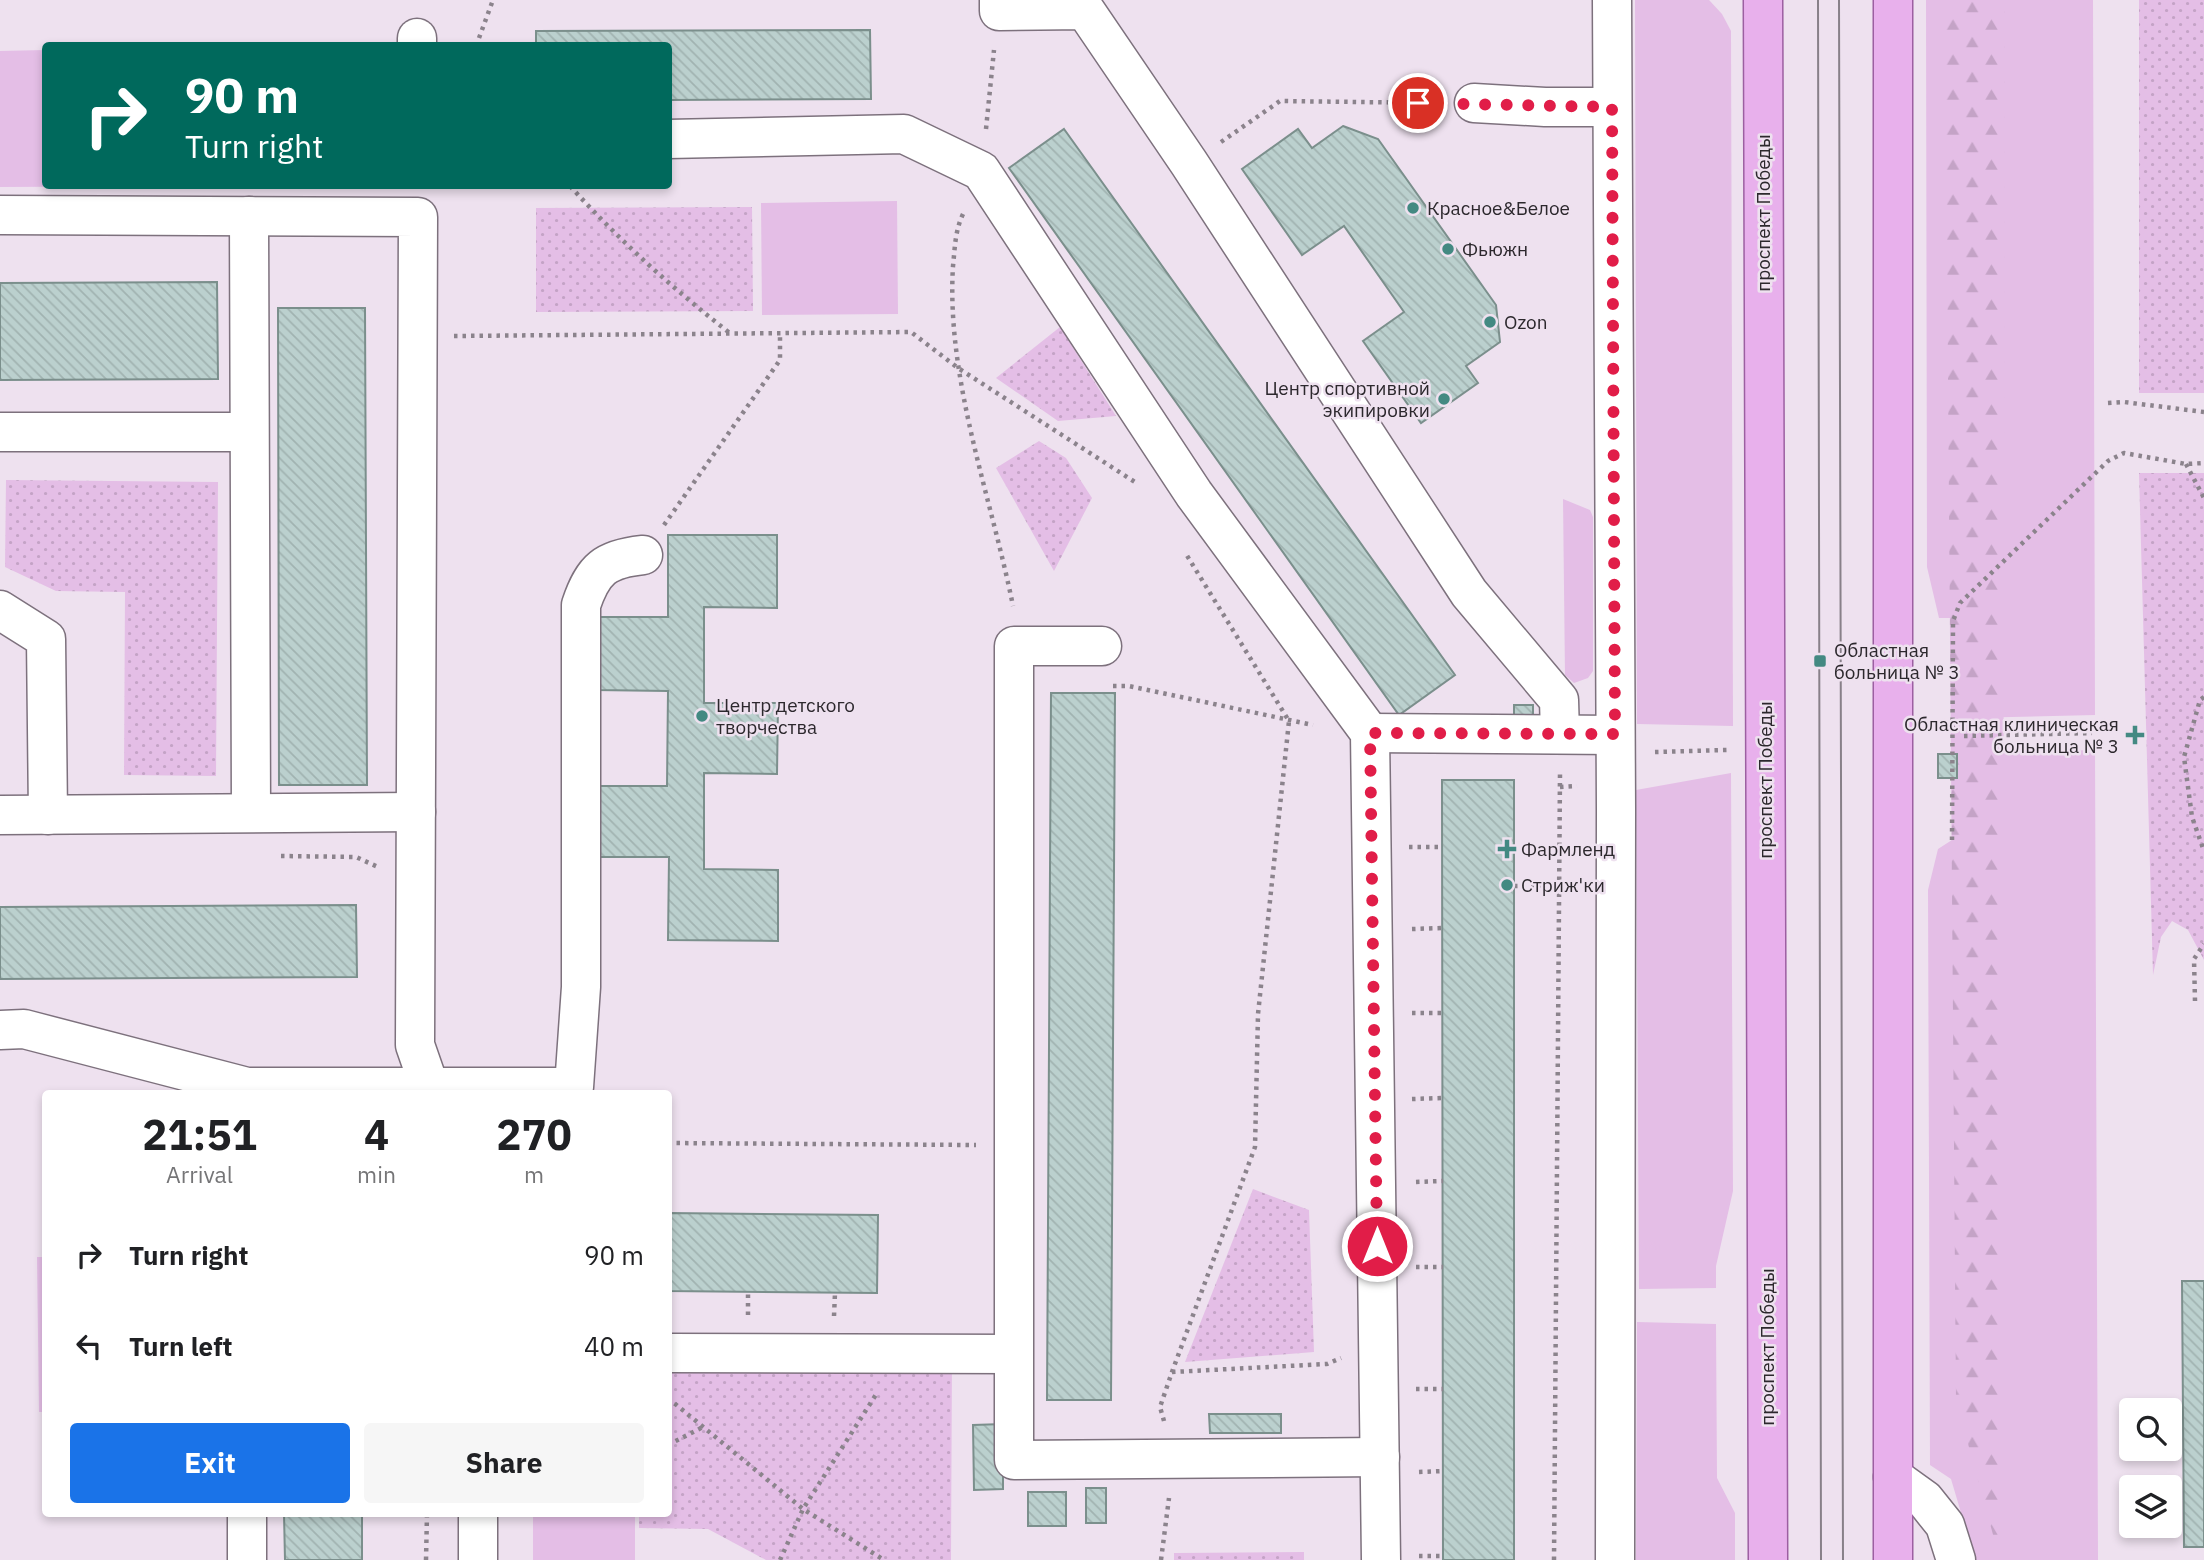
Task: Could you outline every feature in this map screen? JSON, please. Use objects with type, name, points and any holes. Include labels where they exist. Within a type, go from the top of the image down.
[{"type":"main road","points":[[1893,0],[1893,1560]]},
{"type":"main road","name":"проспект Победы","points":[[1757,4],[1768,1560]]},
{"type":"street","points":[[1612,0],[1615,1560]]},
{"type":"street","points":[[999,6],[1085,10],[1189,163],[1469,593],[1559,701],[1560,734]]},
{"type":"street","points":[[1474,103],[1612,107]]},
{"type":"street","points":[[672,139],[904,134],[981,171],[1194,494],[1370,733],[1381,1560]]},
{"type":"street","points":[[0,215],[248,216],[418,201],[415,1045],[430,1090]]},
{"type":"street","points":[[248,216],[251,812]]},
{"type":"street","points":[[0,432],[249,432]]},
{"type":"street","points":[[0,1030],[24,1030],[247,1090],[574,1087],[582,987],[582,606],[589,583],[604,566],[622,557],[643,555]]},
{"type":"street","points":[[0,610],[46,639],[48,815]]},
{"type":"street","points":[[1102,646],[1014,646],[1014,1460],[1380,1457]]},
{"type":"street","points":[[1370,733],[1615,734]]},
{"type":"street","points":[[0,815],[416,812]]},
{"type":"street","points":[[672,1353],[1013,1354]]},
{"type":"street","points":[[1893,1477],[1925,1500],[1945,1525],[1956,1560]]},
{"type":"street","points":[[247,1517],[247,1560]]},
{"type":"street","points":[[478,1517],[478,1560]]},
{"type":"path","points":[[480,38],[493,0]]},
{"type":"path","points":[[999,6],[981,171],[956,230],[952,292],[958,368],[1013,606],[1014,646]]},
{"type":"path","points":[[1189,163],[1280,101],[1474,103]]},
{"type":"path","points":[[573,189],[674,290],[731,334]]},
{"type":"path","points":[[419,336],[911,332],[958,368],[1147,490]]},
{"type":"path","points":[[643,555],[780,360],[780,333]]},
{"type":"path","points":[[2108,402],[2204,412]]},
{"type":"path","points":[[1952,840],[1953,621],[1960,603],[2108,461],[2124,453],[2186,464],[2204,463]]},
{"type":"path","points":[[2186,464],[2204,498]]},
{"type":"path","points":[[1160,1407],[1255,1147],[1258,1014],[1289,721],[1180,545]]},
{"type":"path","points":[[1104,686],[1129,685],[1289,721],[1370,733]]},
{"type":"path","points":[[2204,696],[2200,701],[2183,757],[2192,817],[2204,851]]},
{"type":"path","points":[[1964,736],[2092,733]]},
{"type":"path","points":[[1554,1560],[1560,734]]},
{"type":"path","points":[[1651,752],[1692,752]]},
{"type":"path","points":[[1514,849],[1560,848]]},
{"type":"path","points":[[274,856],[356,857],[387,870]]},
{"type":"path","points":[[1514,886],[1560,885]]},
{"type":"path","points":[[2195,1001],[2194,959],[2204,944]]},
{"type":"path","points":[[672,1143],[1013,1146]]},
{"type":"path","points":[[780,1560],[803,1509],[901,1354]]},
{"type":"path","points":[[1171,1372],[1327,1364]]},
{"type":"path","points":[[672,1401],[803,1509],[884,1560]]},
{"type":"path","points":[[672,1443],[703,1427]]},
{"type":"path","points":[[1161,1560],[1175,1458]]},
{"type":"path","points":[[426,1560],[427,1517]]},
{"type":"green space","points":[[1635,0],[1709,0],[1722,14],[1731,31],[1733,726],[1637,724]]},
{"type":"green space","points":[[1926,0],[2093,0],[2095,715],[1966,718],[1965,618],[1939,618],[1927,567]]},
{"type":"green space","points":[[1945,0],[2005,0],[2002,1560],[1956,1400]]},
{"type":"green space","points":[[2139,0],[2204,0],[2204,393],[2139,393]]},
{"type":"green space","points":[[42,50],[42,187],[0,187],[0,51]]},
{"type":"green space","points":[[897,201],[898,314],[762,315],[761,203]]},
{"type":"green space","points":[[752,207],[753,311],[536,312],[536,208]]},
{"type":"green space","points":[[1060,327],[1116,416],[1058,421],[996,378]]},
{"type":"green space","points":[[1039,441],[1066,458],[1092,498],[1054,571],[996,468]]},
{"type":"green space","points":[[2139,473],[2204,473],[2204,960],[2188,930],[2172,921],[2161,937],[2153,975]]},
{"type":"green space","points":[[6,480],[218,482],[216,776],[124,775],[125,592],[56,591],[5,567]]},
{"type":"green space","points":[[1563,499],[1590,510],[1593,517],[1593,671],[1588,678],[1574,683],[1565,675]]},
{"type":"green space","points":[[2095,750],[2098,1560],[1975,1560],[1951,1479],[1930,1465],[1928,890],[1938,849],[1966,831],[1965,753]]},
{"type":"green space","points":[[1731,773],[1733,1191],[1716,1266],[1716,1288],[1639,1289],[1636,790]]},
{"type":"green space","points":[[1253,1189],[1309,1210],[1314,1352],[1185,1362]]},
{"type":"green space","points":[[37,1257],[42,1257],[42,1412],[39,1412]]},
{"type":"green space","points":[[1637,1322],[1716,1324],[1717,1478],[1735,1513],[1735,1560],[1636,1560]]},
{"type":"green space","points":[[672,1355],[952,1355],[951,1560],[766,1560],[708,1529],[639,1528],[639,1517],[672,1517]]},
{"type":"green space","points":[[533,1517],[635,1517],[635,1560],[533,1560]]},
{"type":"green space","points":[[1304,1552],[1304,1560],[1174,1560],[1174,1553]]},
{"type":"building","points":[[870,30],[871,99],[672,100],[672,42],[536,42],[536,31]]},
{"type":"building","points":[[1343,126],[1378,139],[1496,305],[1500,342],[1466,366],[1478,383],[1421,423],[1363,341],[1404,312],[1344,226],[1302,255],[1242,169],[1298,129],[1312,148]]},
{"type":"building","points":[[1064,129],[1455,675],[1399,715],[1009,168]]},
{"type":"building","points":[[217,282],[218,379],[0,380],[0,283]]},
{"type":"building","points":[[278,308],[365,308],[367,785],[279,785]]},
{"type":"building","points":[[668,535],[777,535],[777,608],[704,607],[704,703],[778,703],[777,774],[704,773],[704,869],[778,870],[778,941],[668,940],[669,857],[597,857],[597,786],[667,786],[668,691],[596,690],[597,617],[668,617]]},
{"type":"building","points":[[1051,693],[1115,693],[1111,1400],[1047,1400]]},
{"type":"building","points":[[1514,705],[1533,705],[1533,726],[1514,727]]},
{"type":"building","points":[[1938,754],[1957,754],[1957,778],[1938,778]]},
{"type":"building","points":[[1442,780],[1514,780],[1514,1560],[1443,1560]]},
{"type":"building","points":[[356,905],[357,977],[0,979],[0,907]]},
{"type":"building","points":[[672,1213],[878,1215],[877,1293],[672,1291]]},
{"type":"building","points":[[2182,1281],[2204,1281],[2204,1547],[2184,1547]]},
{"type":"building","points":[[1209,1414],[1281,1414],[1281,1433],[1210,1433]]},
{"type":"building","points":[[1003,1424],[1003,1489],[974,1490],[973,1425]]},
{"type":"building","points":[[1086,1488],[1106,1488],[1106,1523],[1086,1523]]},
{"type":"building","points":[[1028,1492],[1066,1492],[1066,1526],[1028,1526]]},
{"type":"building","points":[[284,1517],[362,1517],[362,1560],[285,1560]]},
{"type":"tram line","points":[[1818,0],[1821,1560]]},
{"type":"tram line","points":[[1839,0],[1843,1560]]},
{"type":"place","name":"Красное&Белое","points":[[1413,208]]},
{"type":"place","name":"Фьюжн","points":[[1448,249]]},
{"type":"place","name":"Ozon","points":[[1490,322]]},
{"type":"place","name":"Центр спортивной экипировки","points":[[1444,399]]},
{"type":"place","name":"Областная больница № 3","points":[[1820,661]]},
{"type":"place","name":"Центр детского творчества","points":[[702,716]]},
{"type":"place","name":"Областная клиническая больница № 3","points":[[2135,735]]},
{"type":"place","name":"Фармленд","points":[[1507,849]]},
{"type":"place","name":"Стриж'ки","points":[[1507,885]]},
{"type":"route","points":[[1377,1246],[1370,733],[1615,734],[1612,107],[1418,103]]}]
